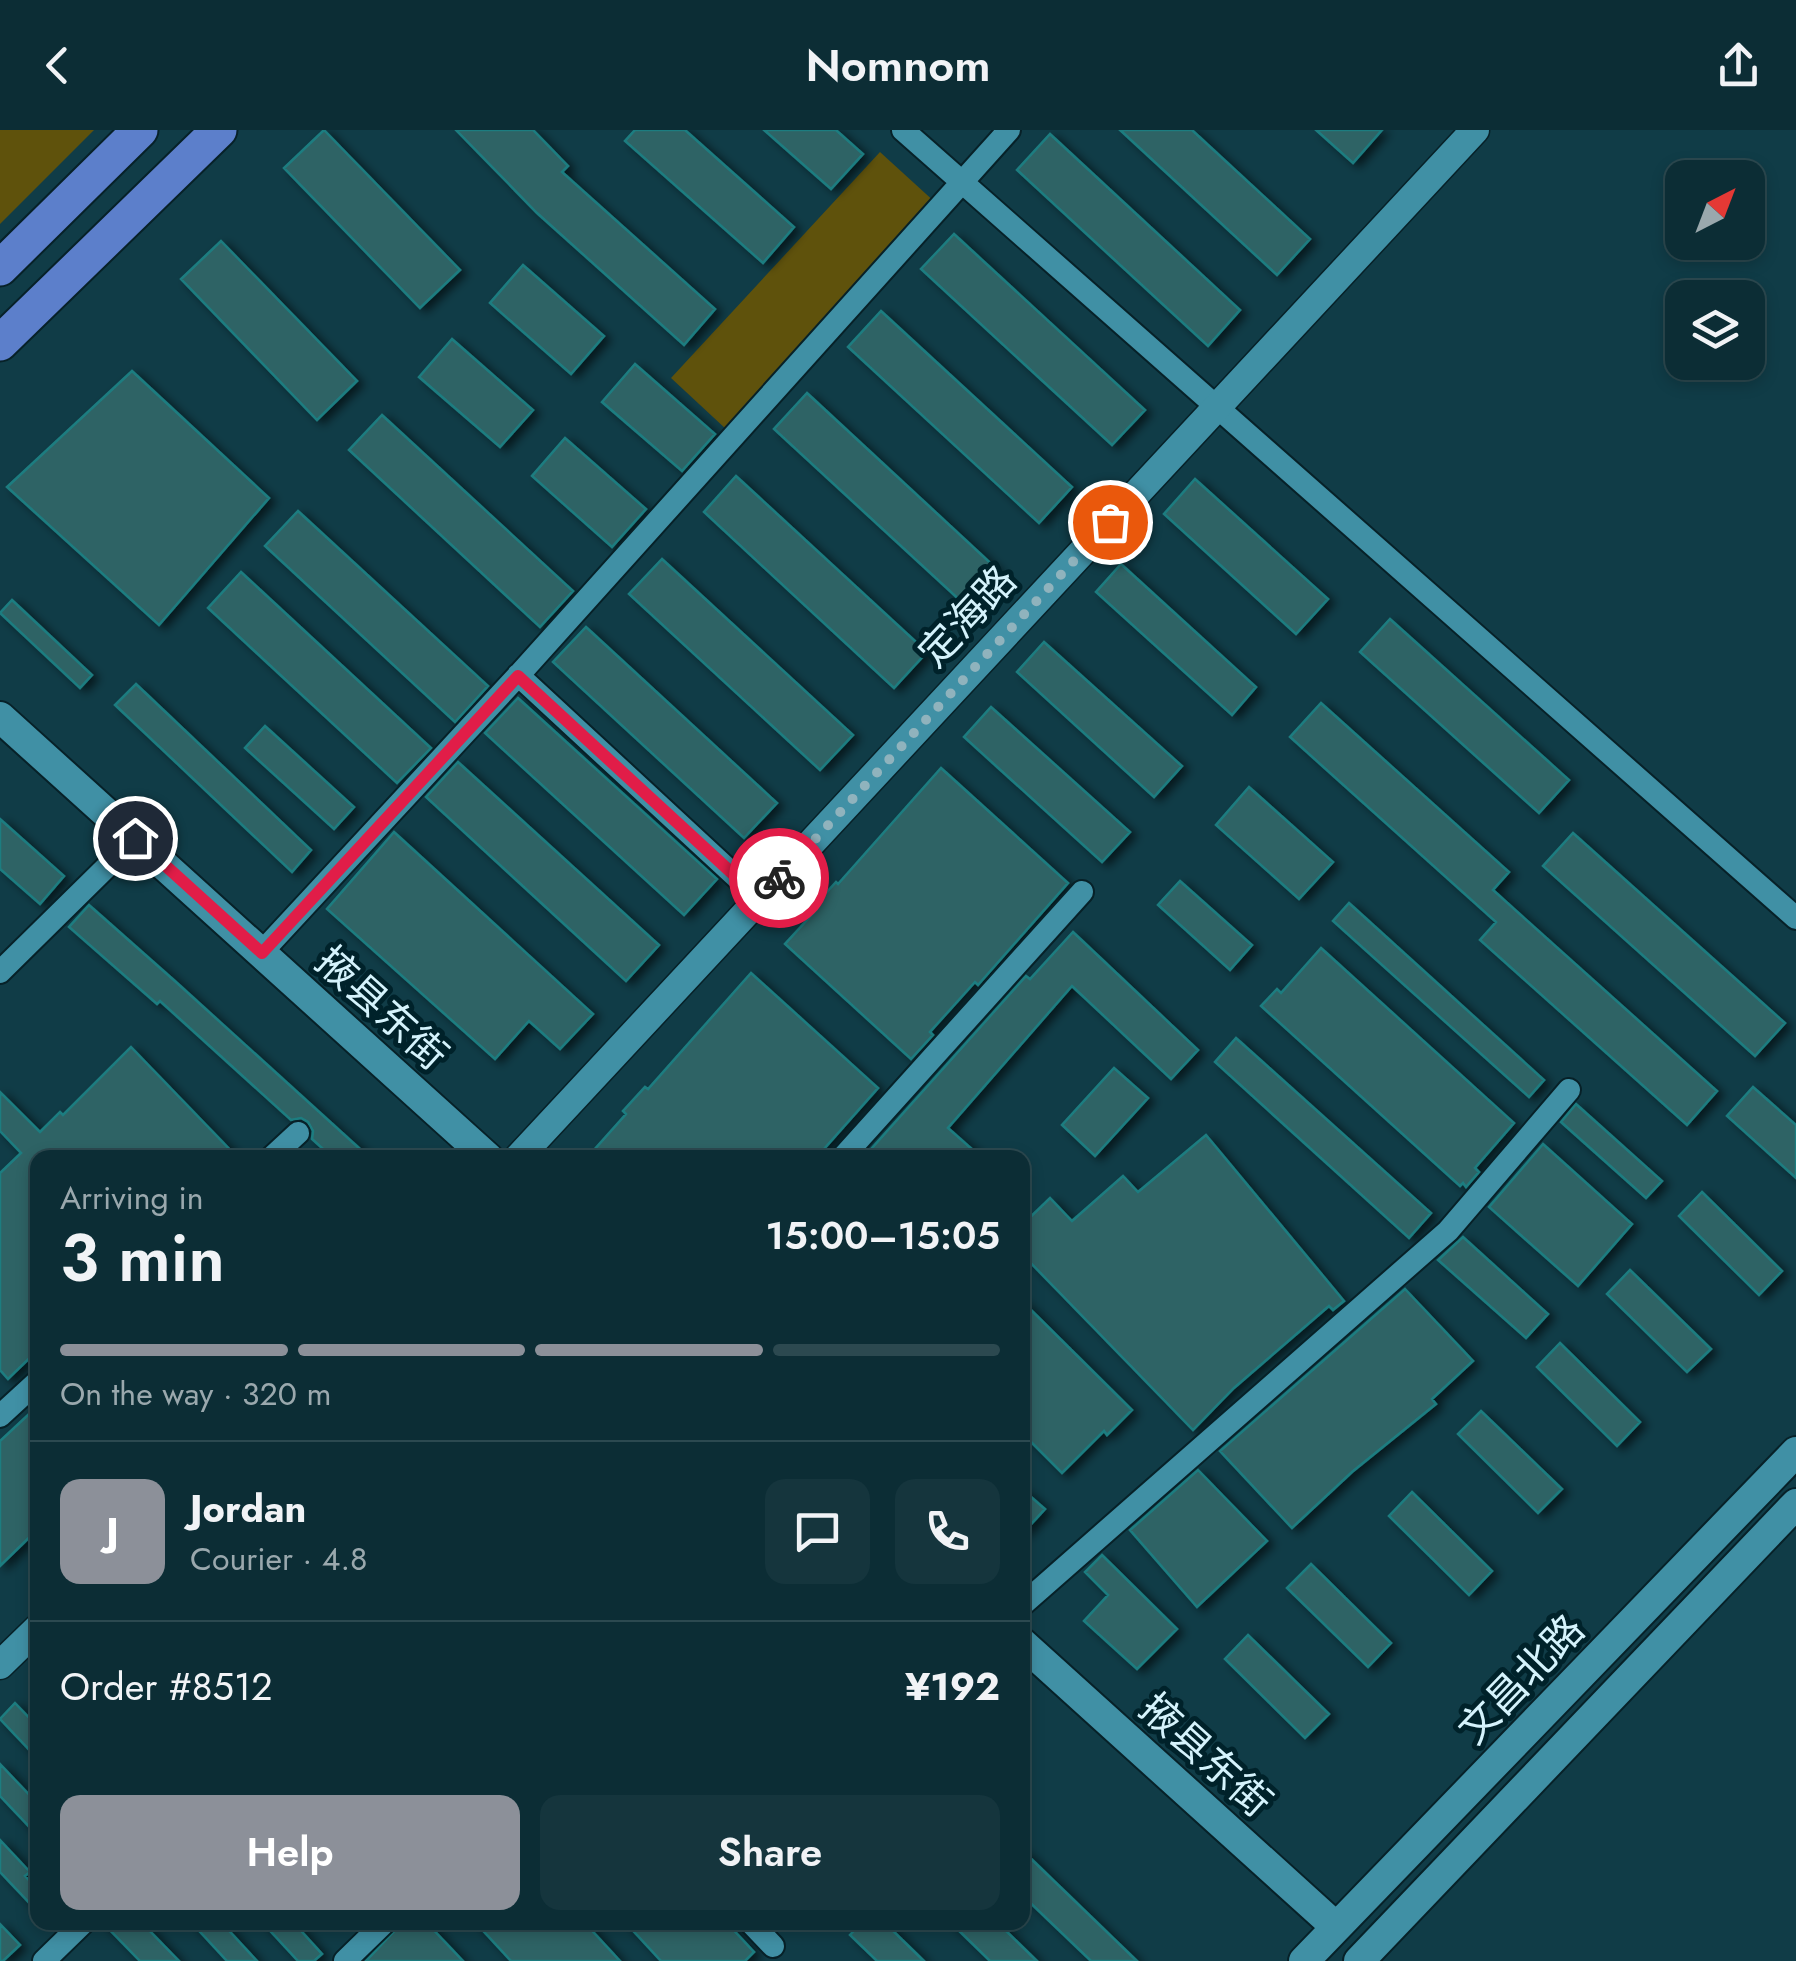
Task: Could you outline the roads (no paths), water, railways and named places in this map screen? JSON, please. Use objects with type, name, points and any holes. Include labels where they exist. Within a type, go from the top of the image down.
[{"type":"main road","points":[[0,268],[140,130]]},
{"type":"main road","points":[[0,343],[219,130]]},
{"type":"main road","name":"掖县东街","points":[[0,716],[479,1150]]},
{"type":"main road","name":"文昌北路","points":[[1304,1961],[1796,1452]]},
{"type":"main road","name":"文昌北路","points":[[1359,1961],[1796,1504]]},
{"type":"main road","name":"掖县东街","points":[[1030,1650],[1336,1927]]},
{"type":"street","points":[[903,130],[1796,918]]},
{"type":"street","points":[[262,953],[518,676],[1010,130]]},
{"type":"street","name":"定海路","points":[[525,1150],[1474,130]]},
{"type":"street","points":[[518,676],[759,898]]},
{"type":"street","points":[[0,972],[135,838]]},
{"type":"street","points":[[849,1150],[1082,892]]},
{"type":"street","points":[[1030,1598],[1448,1230],[1569,1090]]},
{"type":"street","points":[[280,1150],[298,1132]]},
{"type":"street","points":[[0,1416],[30,1388]]},
{"type":"street","points":[[0,1665],[30,1636]]},
{"type":"street","points":[[44,1961],[76,1930]]},
{"type":"street","points":[[345,1961],[377,1930]]},
{"type":"street","points":[[757,1930],[772,1946]]}]
